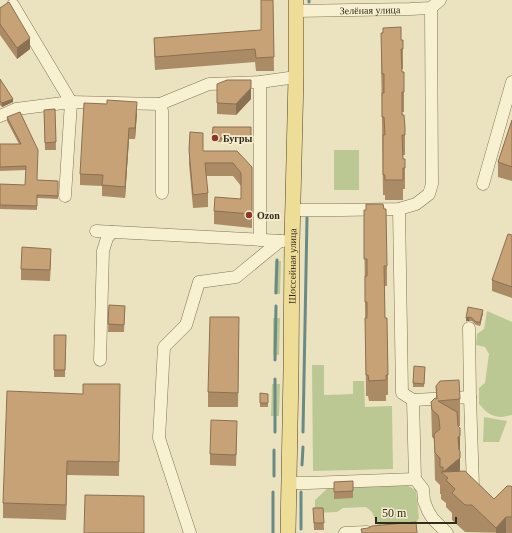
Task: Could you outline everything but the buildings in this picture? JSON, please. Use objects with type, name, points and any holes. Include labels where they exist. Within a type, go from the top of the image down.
[{"type":"main road","name":"Шоссейная улица","points":[[288,533],[291,386],[286,241],[293,210],[296,6]]},
{"type":"street","name":"Зелёная улица","points":[[296,6],[436,4]]},
{"type":"street","points":[[293,210],[399,208],[416,204],[429,194],[432,184],[436,4]]},
{"type":"street","points":[[13,5],[71,102],[65,196]]},
{"type":"street","points":[[0,116],[16,109],[71,102],[160,104],[209,84],[260,82],[296,76]]},
{"type":"street","points":[[260,82],[260,240]]},
{"type":"street","points":[[483,184],[512,82]]},
{"type":"street","points":[[160,104],[162,111],[162,193]]},
{"type":"street","points":[[399,208],[402,393],[413,400],[470,397]]},
{"type":"street","points":[[96,231],[286,241]]},
{"type":"street","points":[[100,360],[103,252],[106,238],[112,232]]},
{"type":"street","points":[[190,533],[159,438],[164,347],[186,325],[199,282],[236,277],[286,241]]},
{"type":"street","points":[[469,328],[473,488],[488,502]]},
{"type":"street","points":[[413,400],[415,479],[423,489],[424,501],[428,511],[433,519],[447,533]]},
{"type":"street","points":[[288,483],[415,479]]},
{"type":"street","points":[[345,533],[367,532]]},
{"type":"green space","points":[[334,150],[359,150],[359,190],[334,190]]},
{"type":"green space","points":[[275,261],[281,261],[280,294],[274,294]]},
{"type":"green space","points":[[487,311],[512,322],[512,415],[503,417],[498,417],[486,412],[479,404],[479,388],[485,383],[489,354],[485,347],[476,345],[477,334],[484,329]]},
{"type":"green space","points":[[273,318],[280,318],[279,355],[273,355]]},
{"type":"green space","points":[[312,365],[324,365],[324,395],[353,394],[353,381],[364,381],[365,407],[392,406],[393,469],[313,471]]},
{"type":"green space","points":[[272,384],[280,384],[279,416],[271,416]]},
{"type":"green space","points":[[484,417],[507,421],[499,442],[483,442]]},
{"type":"green space","points":[[402,483],[416,490],[419,518],[413,528],[378,526],[372,512],[366,507],[343,508],[337,512],[315,513],[315,500],[330,486]]},
{"type":"waterway","points":[[303,432],[307,218]]},
{"type":"waterway","points":[[276,293],[277,260]]},
{"type":"waterway","points":[[275,360],[276,306]]},
{"type":"waterway","points":[[275,379],[275,432]]},
{"type":"waterway","points":[[302,465],[303,447]]},
{"type":"waterway","points":[[274,450],[274,476]]},
{"type":"waterway","points":[[273,492],[273,533]]},
{"type":"waterway","points":[[301,492],[301,529]]},
{"type":"place","name":"Бугры","points":[[215,138]]},
{"type":"place","name":"Ozon","points":[[249,215]]}]
